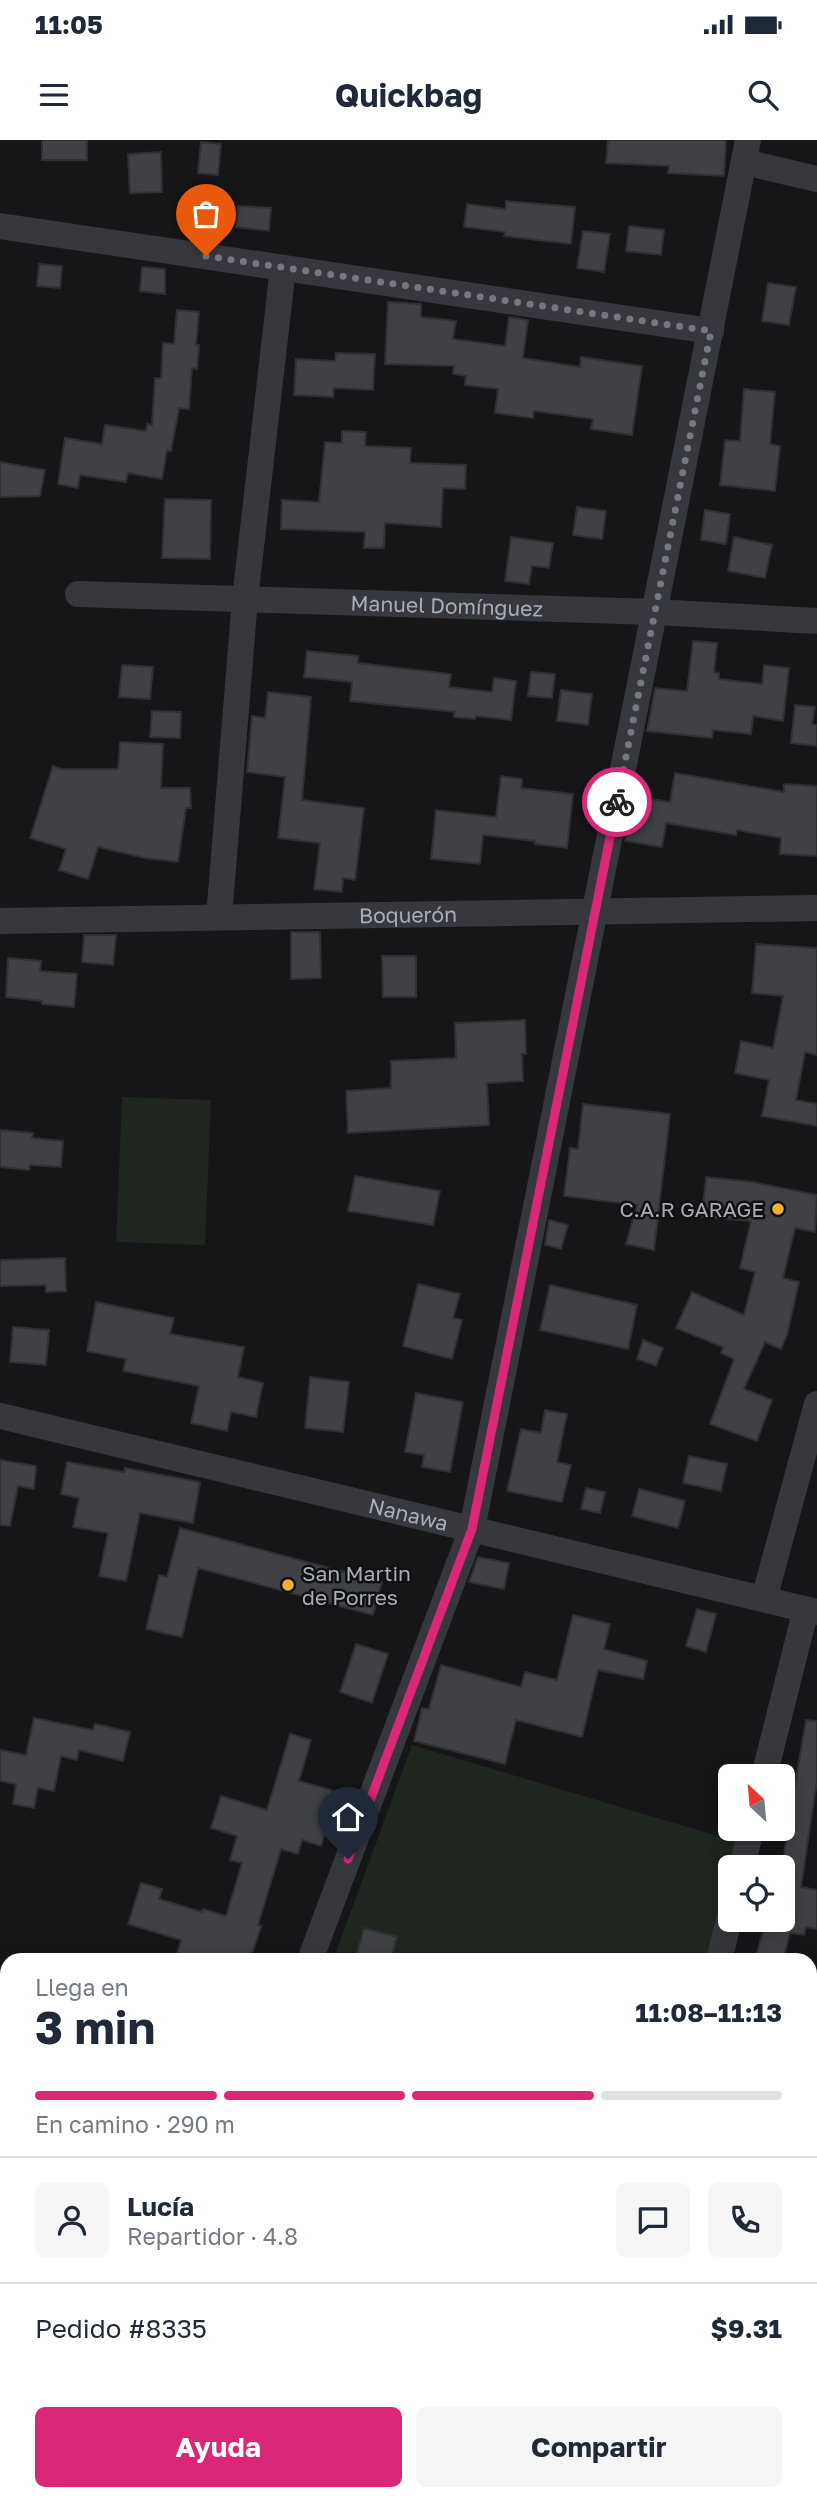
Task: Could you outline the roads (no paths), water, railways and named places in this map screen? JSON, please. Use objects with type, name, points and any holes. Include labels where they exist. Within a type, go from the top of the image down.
[{"type":"street","points":[[313,1953],[472,1529],[746,151],[817,179]]},
{"type":"street","points":[[0,226],[711,331]]},
{"type":"street","points":[[219,917],[244,599],[283,268]]},
{"type":"street","name":"Manuel Domínguez","points":[[78,594],[655,612],[817,621]]},
{"type":"street","name":"Boquerón","points":[[0,921],[817,908]]},
{"type":"street","points":[[764,1599],[817,1404]]},
{"type":"street","name":"Nanawa","points":[[0,1416],[811,1610]]},
{"type":"street","points":[[767,1764],[811,1610]]},
{"type":"street","points":[[721,1953],[726,1932]]},
{"type":"place","name":"C.A.R GARAGE","points":[[778,1209]]},
{"type":"place","name":"San Martin de Porres","points":[[288,1585]]}]
